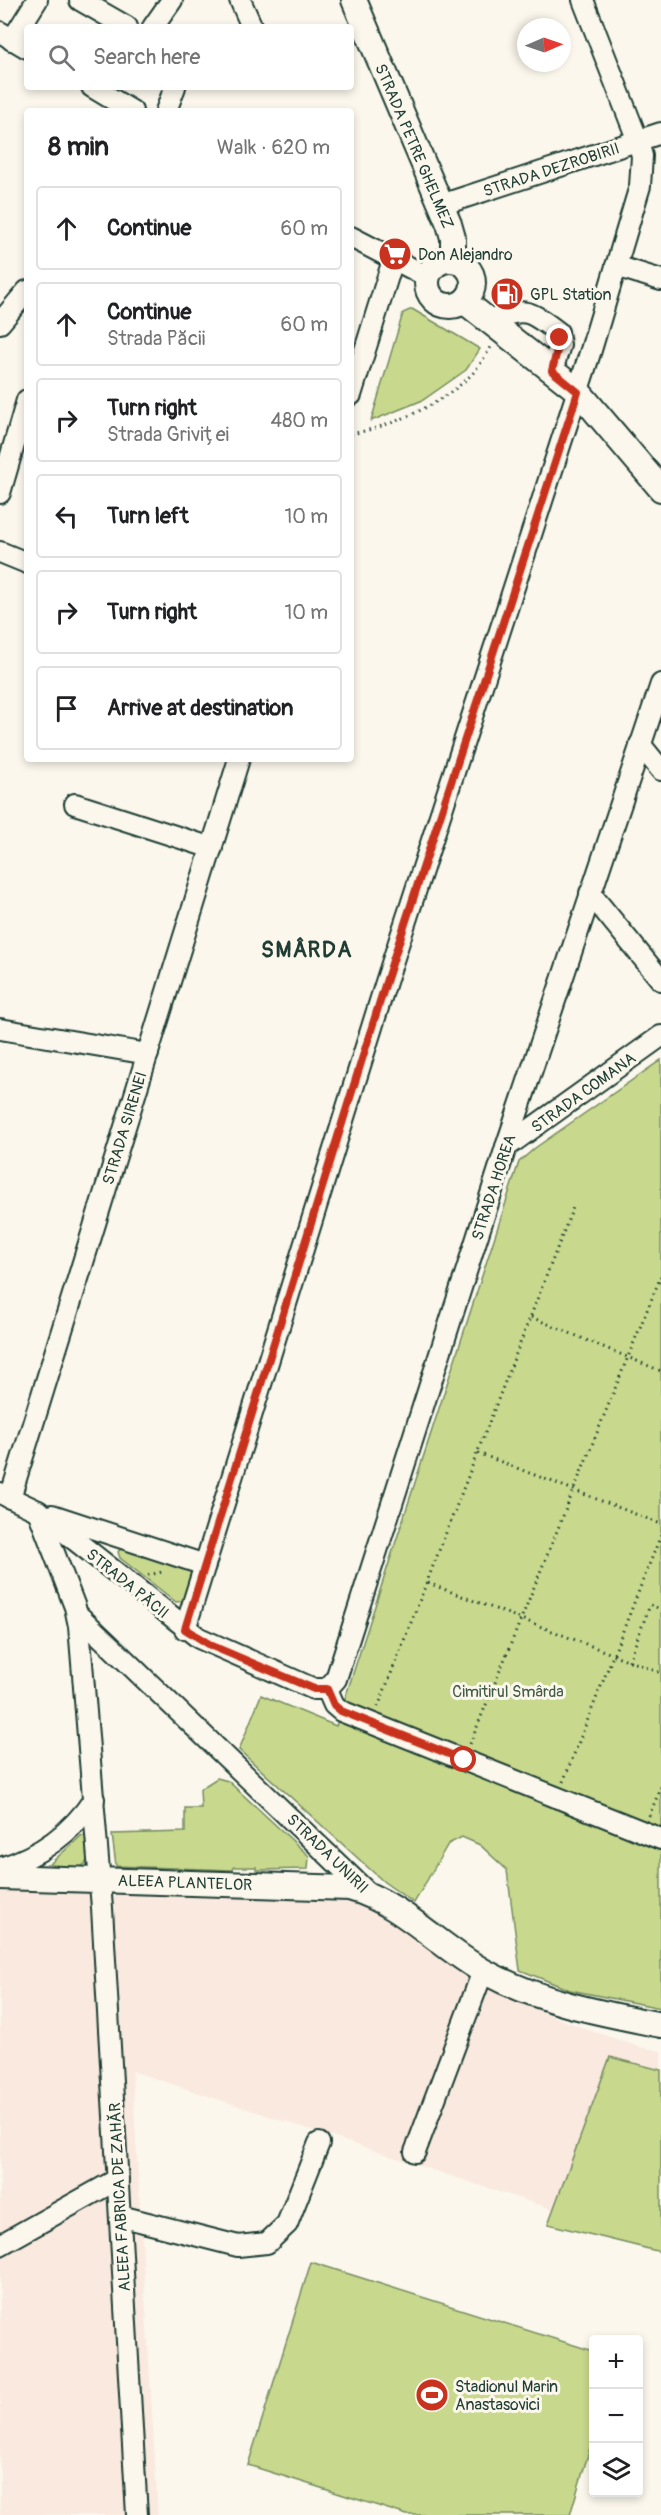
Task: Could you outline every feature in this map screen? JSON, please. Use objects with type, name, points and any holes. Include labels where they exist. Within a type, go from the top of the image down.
[{"type":"main road","name":"STRADA PETRE GHELMEZ","points":[[354,0],[441,205],[453,238],[453,260]]},
{"type":"main road","points":[[453,260],[464,264],[473,277],[472,293],[465,302],[450,307],[440,304],[429,292],[428,277],[437,264],[453,260]]},
{"type":"main road","points":[[465,302],[578,392],[661,489]]},
{"type":"main road","name":"ALEEA PLANTELOR","points":[[0,1878],[329,1886],[370,1894]]},
{"type":"main road","name":"STRADA UNIRII","points":[[370,1894],[483,1971],[541,1997],[579,2008],[661,2025]]},
{"type":"street","points":[[13,40],[37,0]]},
{"type":"street","points":[[80,0],[122,24]]},
{"type":"street","points":[[155,24],[172,0]]},
{"type":"street","points":[[240,0],[251,24]]},
{"type":"street","points":[[185,1629],[386,982],[578,392],[640,186],[642,156],[638,141],[583,0]]},
{"type":"street","points":[[97,90],[127,108]]},
{"type":"street","points":[[167,108],[174,90]]},
{"type":"street","name":"STRADA DEZROBIRII","points":[[441,205],[661,133]]},
{"type":"street","points":[[354,239],[428,277]]},
{"type":"street","points":[[354,385],[393,260]]},
{"type":"street","points":[[616,266],[661,280]]},
{"type":"street","points":[[0,323],[24,295]]},
{"type":"street","points":[[495,326],[518,311],[527,311],[558,332],[560,345],[552,371]]},
{"type":"street","points":[[0,493],[24,410]]},
{"type":"street","points":[[0,552],[24,562]]},
{"type":"street","name":"STRADA HOREA","points":[[327,1689],[336,1679],[506,1147],[661,684]]},
{"type":"street","points":[[640,744],[661,770]]},
{"type":"street","name":"STRADA SIRENEI","points":[[5,1496],[148,1054],[238,762]]},
{"type":"street","points":[[75,804],[212,848]]},
{"type":"street","points":[[590,893],[661,980]]},
{"type":"street","points":[[0,1029],[148,1054]]},
{"type":"street","name":"STRADA COMANA","points":[[506,1147],[661,1036]]},
{"type":"street","name":"STRADA PĂCII","points":[[5,1496],[38,1511],[185,1629],[227,1653],[314,1689],[327,1689]]},
{"type":"street","points":[[38,1511],[205,1565]]},
{"type":"street","points":[[0,1868],[53,1843],[82,1818],[94,1799],[77,1614],[38,1511]]},
{"type":"street","name":"STRADA UNIRII","points":[[77,1614],[370,1894]]},
{"type":"street","points":[[327,1689],[337,1709],[652,1836]]},
{"type":"street","name":"ALEEA FABRICA DE ZAHĂR","points":[[94,1799],[101,1880],[137,2515]]},
{"type":"street","points":[[415,2152],[483,1971]]},
{"type":"street","points":[[120,2216],[238,2246],[267,2243],[287,2224],[320,2143]]},
{"type":"street","points":[[0,2245],[118,2179]]},
{"type":"path","points":[[354,433],[401,418],[448,392],[472,374],[495,326]]},
{"type":"path","points":[[372,1723],[574,1206]]},
{"type":"path","points":[[464,1760],[661,1276]]},
{"type":"path","points":[[531,1317],[661,1371]]},
{"type":"path","points":[[478,1453],[661,1524]]},
{"type":"path","points":[[557,1797],[661,1535]]},
{"type":"path","points":[[427,1583],[661,1672]]},
{"type":"path","points":[[629,1661],[650,1605],[661,1609]]},
{"type":"path","points":[[652,1836],[661,1787]]},
{"type":"shaded area","points":[[0,1889],[372,1903],[445,1963],[500,1995],[583,2028],[639,2047],[661,2051],[661,2245],[132,2071],[158,2515],[0,2515]]},
{"type":"green space","points":[[412,309],[480,349],[466,370],[423,400],[371,421],[403,313]]},
{"type":"green space","name":"Cimitirul Smârda","points":[[661,1060],[661,2008],[570,1990],[520,1970],[507,1870],[480,1845],[462,1837],[448,1844],[414,1903],[384,1882],[239,1750],[261,1695],[336,1726],[519,1162],[535,1148]]},
{"type":"green space","points":[[122,1547],[190,1570],[192,1578],[184,1601],[176,1602],[120,1558],[118,1552]]},
{"type":"green space","points":[[217,1778],[228,1781],[309,1856],[308,1869],[256,1870],[256,1867],[234,1867],[233,1870],[116,1866],[112,1834],[185,1832],[185,1808],[201,1808],[200,1789]]},
{"type":"green space","points":[[85,1835],[88,1854],[84,1865],[68,1869],[49,1868],[51,1863]]},
{"type":"green space","points":[[610,2057],[661,2070],[661,2252],[548,2224]]},
{"type":"green space","name":"Stadionul Marin Anastasovici","points":[[311,2262],[589,2350],[589,2451],[570,2515],[407,2515],[248,2465]]},
{"type":"place","name":"Don Alejandro","points":[[395,254]]},
{"type":"place","name":"GPL Station","points":[[507,294]]},
{"type":"place","name":"Stadionul Marin Anastasovici","points":[[432,2395]]},
{"type":"district","name":"SMÂRDA","points":[[307,949]]},
{"type":"route","points":[[464,1760],[341,1711],[334,1705],[327,1689],[319,1691],[227,1653],[185,1629],[386,982],[578,392],[552,371],[560,338]]}]
